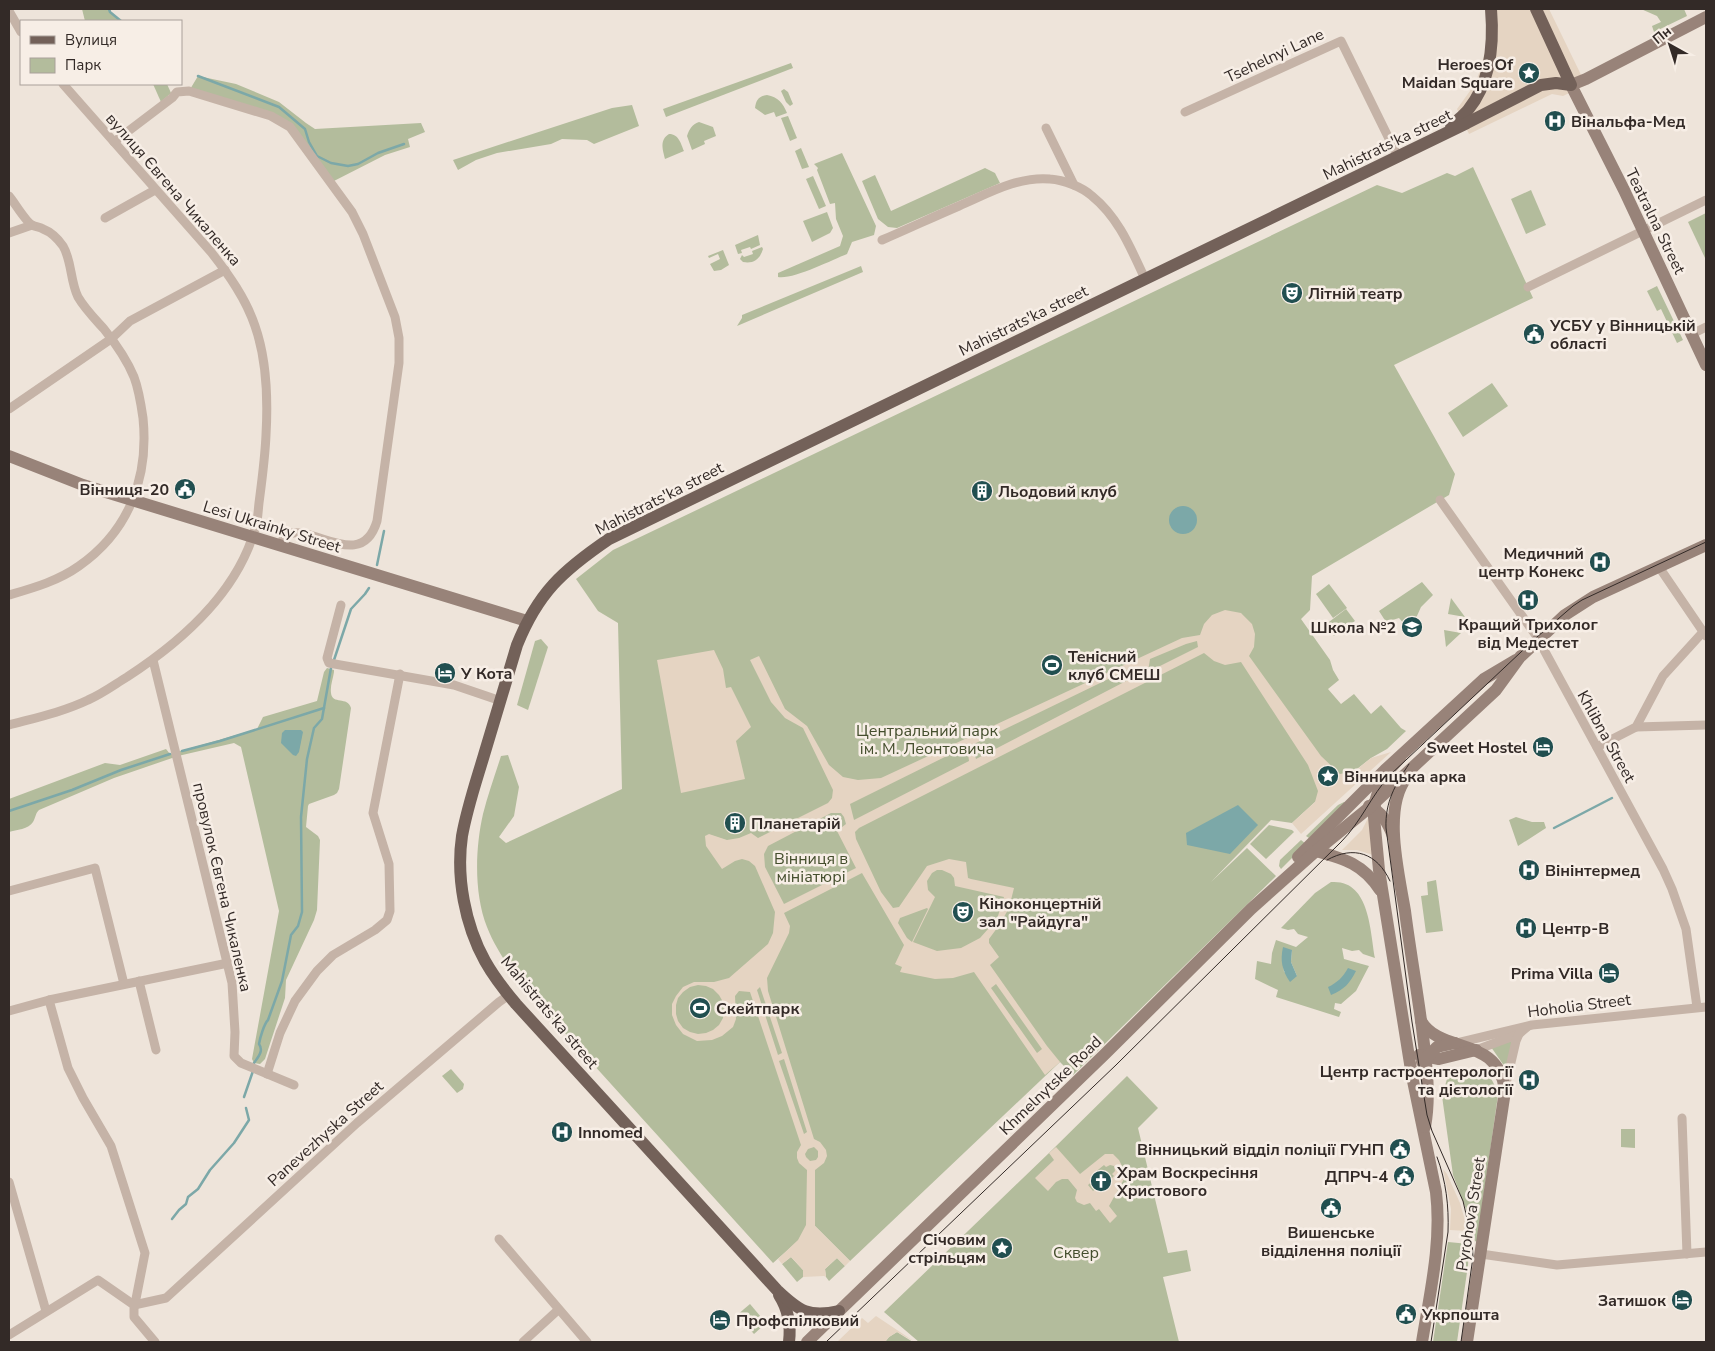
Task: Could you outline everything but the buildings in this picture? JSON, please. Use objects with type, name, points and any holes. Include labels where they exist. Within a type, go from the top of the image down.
[{"type":"main road","points":[[1444,134],[1468,110],[1476,99],[1485,80],[1492,53],[1493,26],[1491,9]]},
{"type":"main road","name":"Teatralna Street","points":[[1536,9],[1706,365]]},
{"type":"main road","points":[[1573,88],[1586,79],[1706,17]]},
{"type":"main road","name":"Mahistrats'ka street","points":[[777,1290],[509,995],[485,960],[475,939],[465,900],[461,867],[462,838],[467,811],[517,646],[527,621],[539,602],[555,581],[578,560],[609,539],[1398,157],[1541,85],[1556,83],[1573,88]]},
{"type":"main road","name":"Lesi Ukrainky Street","points":[[9,456],[83,485],[527,621]]},
{"type":"main road","points":[[1424,1130],[1428,1104],[1426,1057],[1395,841],[1395,814],[1400,789],[1422,760],[1496,690],[1520,657],[1565,615],[1583,602],[1706,545]]},
{"type":"main road","points":[[1373,806],[1387,772],[1400,758],[1484,679],[1520,657]]},
{"type":"main road","points":[[1251,909],[1278,876],[1385,770],[1400,758]]},
{"type":"main road","name":"Khmelnytske Road","points":[[807,1342],[1251,909],[1316,851],[1373,806],[1422,760]]},
{"type":"main road","points":[[1348,808],[1360,805],[1373,806],[1386,820],[1395,841]]},
{"type":"main road","name":"Pyrohova Street","points":[[1373,806],[1379,870],[1412,1076],[1438,1210],[1437,1242],[1422,1342]]},
{"type":"main road","points":[[1316,851],[1357,865],[1372,878],[1383,894]]},
{"type":"main road","name":"Pyrohova Street","points":[[1421,1021],[1425,1028],[1432,1033],[1476,1050],[1492,1062],[1502,1076],[1505,1091],[1467,1342]]},
{"type":"main road","points":[[1412,1076],[1426,1057],[1437,1047],[1457,1043]]},
{"type":"main road","points":[[1408,1050],[1426,1057],[1439,1059],[1476,1050]]},
{"type":"main road","points":[[1427,1075],[1432,1065],[1439,1059]]},
{"type":"main road","points":[[777,1290],[804,1311],[812,1314],[822,1315],[839,1311]]},
{"type":"main road","points":[[777,1290],[790,1324],[789,1342]]},
{"type":"street","points":[[9,11],[20,30]]},
{"type":"street","name":"Tsehelnyi Lane","points":[[1185,112],[1341,41],[1398,157]]},
{"type":"street","name":"вулиця Євгена Чикаленка","points":[[9,725],[64,710],[88,701],[153,660],[202,616],[231,581],[253,536],[256,528],[265,454],[266,402],[263,364],[258,334],[240,294],[225,270],[63,85]]},
{"type":"street","points":[[114,142],[172,98],[177,92],[189,91],[271,116],[290,128],[352,212],[368,244],[395,316],[399,338],[399,363],[377,521],[368,539],[356,544],[342,544],[293,533],[284,536],[281,545]]},
{"type":"street","points":[[1046,128],[1074,185]]},
{"type":"street","points":[[882,240],[1004,186],[1032,179],[1051,179],[1074,185],[1091,195],[1106,210],[1120,227],[1145,279]]},
{"type":"street","points":[[105,218],[155,190]]},
{"type":"street","points":[[9,196],[32,225],[49,232],[62,246],[67,255],[74,287],[78,296],[88,312],[111,339],[134,377],[144,429],[143,459],[133,500],[130,508],[109,538],[88,559],[66,574],[9,595]]},
{"type":"street","points":[[1528,287],[1706,200]]},
{"type":"street","points":[[9,233],[32,225]]},
{"type":"street","points":[[9,408],[111,339],[130,321],[225,270]]},
{"type":"street","points":[[1692,334],[1706,327]]},
{"type":"street","name":"Khlibna Street","points":[[1440,500],[1538,640],[1663,869],[1686,929],[1696,1008]]},
{"type":"street","points":[[1636,727],[1663,676],[1705,634],[1659,567]]},
{"type":"street","points":[[341,605],[327,658],[328,662],[454,685],[501,701]]},
{"type":"street","name":"провулок Євгена Чикаленка","points":[[153,660],[228,963],[232,983],[234,1056],[241,1063],[294,1086]]},
{"type":"street","points":[[267,1074],[280,1033],[292,1009],[316,971],[333,955],[375,930],[386,920],[390,911],[389,864],[372,814],[400,674]]},
{"type":"street","points":[[1597,747],[1636,727],[1706,725]]},
{"type":"street","points":[[9,891],[95,868],[124,984]]},
{"type":"street","points":[[9,1011],[49,1000],[228,963]]},
{"type":"street","points":[[139,981],[156,1050]]},
{"type":"street","name":"Panevezhyska Street","points":[[134,1305],[166,1298],[356,1123],[509,995]]},
{"type":"street","points":[[49,1000],[68,1068],[111,1146],[145,1252],[134,1305],[134,1316],[155,1342]]},
{"type":"street","name":"Hoholia Street","points":[[1457,1043],[1528,1026],[1706,1006]]},
{"type":"street","points":[[1519,1034],[1528,1026]]},
{"type":"street","name":"Hoholia Street","points":[[1476,1050],[1519,1034]]},
{"type":"street","name":"Pyrohova Street","points":[[1505,1091],[1519,1034]]},
{"type":"street","points":[[1682,1118],[1687,1254]]},
{"type":"street","points":[[9,1184],[46,1311]]},
{"type":"street","points":[[499,1239],[587,1342]]},
{"type":"street","points":[[1481,1254],[1556,1264],[1706,1252]]},
{"type":"street","points":[[9,1335],[98,1280],[134,1305]]},
{"type":"street","points":[[523,1342],[558,1310]]},
{"type":"green space","points":[[82,9],[111,9],[110,12],[120,20],[85,20]]},
{"type":"green space","points":[[1641,9],[1684,9],[1687,16],[1654,32],[1652,26],[1661,22],[1657,16]]},
{"type":"green space","points":[[791,63],[793,68],[666,117],[663,109]]},
{"type":"green space","points":[[198,76],[236,84],[279,102],[315,129],[421,123],[425,132],[408,139],[410,147],[385,155],[330,183],[289,127],[271,116],[189,91]]},
{"type":"green space","points":[[153,85],[167,85],[171,93],[161,102]]},
{"type":"green space","points":[[784,89],[788,92],[793,104],[790,106],[781,91]]},
{"type":"green space","points":[[767,95],[780,101],[787,113],[776,117],[774,112],[765,115],[755,108],[758,99]]},
{"type":"green space","points":[[632,105],[639,126],[594,144],[587,140],[562,139],[551,144],[497,153],[476,160],[458,170],[453,160],[612,108]]},
{"type":"green space","points":[[788,116],[797,138],[790,141],[781,118]]},
{"type":"green space","points":[[699,122],[713,127],[716,136],[704,141],[705,144],[692,150],[687,136],[694,124]]},
{"type":"green space","points":[[669,134],[677,138],[684,151],[665,159],[663,142]]},
{"type":"green space","points":[[801,148],[809,167],[802,169],[795,151]]},
{"type":"green space","points":[[842,153],[876,226],[874,235],[852,242],[847,254],[822,265],[793,276],[778,277],[778,273],[840,246],[843,236],[836,219],[835,203],[830,204],[817,170],[818,168],[814,164]]},
{"type":"green space","name":"Центральний парк ім. М. Леонтовича","points":[[1473,167],[1533,298],[1394,365],[1455,474],[1449,495],[1312,576],[1310,610],[1301,619],[1330,660],[1339,680],[1328,689],[1341,704],[1354,694],[1371,714],[1381,705],[1401,728],[1406,731],[1387,749],[1371,758],[1315,802],[1292,823],[1271,820],[1211,882],[1247,848],[1276,876],[1073,1075],[1060,1062],[850,1261],[815,1226],[773,1263],[525,989],[495,944],[483,914],[478,886],[478,842],[483,814],[501,756],[508,755],[519,787],[514,816],[499,837],[506,843],[622,789],[618,623],[598,611],[576,579],[613,550],[1377,185],[1402,193],[1447,173],[1455,176]]},
{"type":"green space","points":[[985,168],[995,173],[1000,183],[897,228],[888,227],[878,219],[862,181],[875,175],[891,211]]},
{"type":"green space","points":[[813,176],[826,206],[819,209],[806,179]]},
{"type":"green space","points":[[1531,190],[1546,225],[1526,234],[1511,199]]},
{"type":"green space","points":[[827,212],[833,228],[830,233],[812,242],[803,221]]},
{"type":"green space","points":[[1706,213],[1706,260],[1688,222]]},
{"type":"green space","points":[[758,235],[760,245],[751,249],[750,247],[741,250],[742,253],[738,254],[735,245]]},
{"type":"green space","points":[[762,247],[762,253],[756,260],[743,262],[740,259],[742,255],[744,257],[753,254],[752,251]]},
{"type":"green space","points":[[723,250],[729,265],[721,270],[714,271],[710,264],[720,259],[718,254],[709,258],[708,256]]},
{"type":"green space","points":[[861,266],[863,272],[737,326],[742,315]]},
{"type":"green space","points":[[1657,286],[1683,340],[1677,343],[1661,309],[1657,311],[1647,291]]},
{"type":"green space","points":[[1492,383],[1508,406],[1463,437],[1448,413]]},
{"type":"green space","points":[[1422,582],[1433,595],[1421,607],[1412,627],[1406,626],[1399,618],[1386,622],[1379,611]]},
{"type":"green space","points":[[1329,584],[1347,608],[1333,618],[1316,594]]},
{"type":"green space","points":[[1451,598],[1465,617],[1448,614]]},
{"type":"green space","points":[[1346,609],[1355,621],[1334,636],[1325,625]]},
{"type":"green space","points":[[1444,630],[1461,633],[1446,647]]},
{"type":"green space","points":[[541,639],[548,647],[528,710],[517,705],[535,641]]},
{"type":"green space","points":[[327,668],[334,670],[331,688],[332,697],[347,702],[351,708],[339,789],[334,795],[308,806],[306,827],[318,836],[320,840],[317,910],[286,980],[285,998],[265,1059],[260,1064],[254,1063],[252,1059],[279,911],[241,747],[234,743],[178,756],[114,778],[39,810],[31,824],[25,828],[9,832],[9,799],[105,763],[120,765],[166,749],[170,754],[257,729],[263,717],[317,701],[324,672]]},
{"type":"green space","points":[[1344,802],[1347,804],[1309,838],[1306,836],[1338,805]]},
{"type":"green space","points":[[1516,817],[1532,822],[1544,822],[1546,828],[1518,846],[1509,820]]},
{"type":"green space","points":[[1269,825],[1294,832],[1266,859],[1250,844]]},
{"type":"green space","points":[[1301,840],[1306,844],[1281,869],[1279,866],[1280,860]]},
{"type":"green space","points":[[1436,880],[1443,931],[1426,933],[1421,896],[1428,895],[1427,882]]},
{"type":"green space","points":[[1331,882],[1344,883],[1354,889],[1361,898],[1369,921],[1375,958],[1363,954],[1359,950],[1352,951],[1342,948],[1344,959],[1369,966],[1356,991],[1341,1004],[1335,1003],[1334,1009],[1341,1012],[1339,1017],[1276,997],[1278,990],[1255,979],[1257,961],[1271,964],[1276,940],[1296,947],[1308,937],[1298,934],[1294,929],[1281,928],[1315,893]],"holes":[[[1292,950],[1291,962],[1297,976],[1284,972],[1282,954]]]},
{"type":"green space","points":[[1512,1041],[1507,1070],[1491,1047]]},
{"type":"green space","points":[[451,1069],[464,1084],[463,1089],[457,1093],[442,1076]]},
{"type":"green space","points":[[1459,1070],[1481,1071],[1489,1076],[1498,1095],[1477,1242],[1475,1241],[1470,1220],[1453,1175],[1442,1096],[1447,1079]]},
{"type":"green space","name":"Сквер","points":[[1127,1076],[1158,1108],[1138,1128],[1168,1253],[1187,1250],[1191,1271],[1163,1277],[1179,1342],[919,1342],[884,1312],[1049,1153]]},
{"type":"green space","points":[[1621,1129],[1635,1129],[1635,1148],[1621,1147]]},
{"type":"green space","points":[[1448,1242],[1469,1244],[1468,1265],[1457,1342],[1433,1342]]},
{"type":"green space","points":[[791,1257],[803,1270],[803,1277],[797,1282],[782,1264]]},
{"type":"green space","points":[[837,1258],[845,1266],[829,1281],[826,1277],[825,1269]]},
{"type":"green space","points":[[750,1304],[765,1324],[754,1334],[737,1315]]},
{"type":"green space","points":[[897,1332],[913,1342],[885,1342]]},
{"type":"shaded area","name":"Heroes Of Maidan Square","points":[[1486,9],[1549,9],[1586,85],[1563,96],[1552,94],[1469,134],[1457,109],[1475,84],[1483,62],[1487,38]]},
{"type":"shaded area","points":[[1225,610],[1241,613],[1252,624],[1255,634],[1254,647],[1249,656],[1321,756],[1340,774],[1355,771],[1371,758],[1391,752],[1301,834],[1292,823],[1315,802],[1318,791],[1308,765],[1241,662],[1225,665],[1214,661],[1204,653],[859,828],[855,832],[856,839],[881,892],[893,908],[899,907],[927,866],[949,859],[966,862],[968,878],[1014,888],[1009,908],[989,939],[989,943],[999,957],[990,965],[1060,1062],[1045,1075],[974,972],[953,978],[935,979],[900,972],[902,967],[895,964],[904,945],[862,873],[784,913],[790,926],[789,933],[767,978],[768,991],[814,1139],[820,1142],[826,1150],[827,1156],[824,1163],[815,1170],[815,1226],[850,1261],[845,1266],[837,1258],[825,1269],[826,1277],[803,1277],[803,1270],[791,1257],[782,1264],[778,1259],[798,1240],[806,1225],[807,1170],[799,1163],[797,1158],[797,1152],[801,1145],[750,992],[739,991],[735,996],[736,1019],[733,1027],[722,1036],[712,1040],[697,1041],[683,1034],[676,1025],[672,1015],[672,1004],[683,987],[694,982],[714,982],[729,978],[768,944],[773,933],[775,912],[755,866],[749,861],[742,859],[722,869],[706,846],[705,836],[709,834],[727,840],[751,833],[758,838],[828,803],[832,798],[833,790],[803,728],[785,718],[771,702],[750,660],[759,656],[785,709],[807,726],[829,765],[843,777],[858,780],[881,778],[1182,638],[1200,635],[1204,624],[1212,615]],"holes":[[[1197,641],[1198,647],[1148,672],[1150,659]],[[1129,669],[1128,680],[976,759],[972,745]],[[967,746],[969,761],[854,820],[850,804]],[[831,813],[841,813],[846,824],[837,831],[856,868],[784,904],[765,867],[764,854],[768,846]],[[942,870],[951,874],[954,878],[955,886],[1004,897],[997,919],[980,938],[961,948],[937,951],[913,942],[935,897],[928,890],[927,881],[932,873]],[[927,908],[912,942],[907,938],[898,923],[900,918]],[[996,984],[1042,1049],[1037,1053],[991,988]],[[698,985],[713,989],[723,1002],[723,1018],[719,1025],[713,1030],[698,1034],[683,1028],[676,1014],[678,998],[690,987]],[[760,987],[782,1053],[778,1055],[757,990]],[[784,1059],[807,1132],[804,1134],[779,1061]],[[814,1147],[818,1151],[816,1160],[810,1161],[805,1154],[808,1149]]]},
{"type":"shaded area","points":[[714,650],[723,669],[726,688],[731,687],[751,727],[736,741],[745,779],[681,793],[657,660]]},
{"type":"shaded area","points":[[1369,816],[1373,855],[1357,850],[1342,850],[1362,830]]},
{"type":"shaded area","points":[[1056,1147],[1080,1174],[1105,1154],[1113,1154],[1119,1160],[1123,1168],[1124,1179],[1109,1206],[1117,1216],[1110,1223],[1099,1209],[1096,1211],[1090,1203],[1084,1205],[1077,1202],[1075,1198],[1077,1190],[1068,1179],[1056,1182],[1048,1191],[1035,1178],[1054,1160],[1049,1153]],"holes":[[[1104,1165],[1106,1167],[1114,1166],[1115,1171],[1112,1174],[1114,1176],[1104,1186],[1102,1184],[1093,1191],[1088,1185],[1096,1178],[1093,1174]]]},
{"type":"shaded area","points":[[1443,1169],[1460,1203],[1468,1231],[1450,1230],[1451,1209]]},
{"type":"shaded area","points":[[876,1316],[915,1342],[897,1332],[885,1342],[837,1342],[862,1318],[868,1323]]},
{"type":"water","points":[[1183,506],[1193,510],[1197,520],[1193,530],[1183,534],[1173,530],[1169,520],[1173,510]]},
{"type":"water","points":[[285,730],[301,730],[303,732],[299,752],[296,756],[281,743],[282,733]]},
{"type":"water","points":[[1238,805],[1258,825],[1230,854],[1187,845],[1186,833]]},
{"type":"water","points":[[1283,947],[1292,950],[1291,962],[1297,976],[1290,982],[1282,965]]},
{"type":"water","points":[[1348,968],[1356,971],[1346,986],[1331,995],[1328,987],[1340,979]]},
{"type":"waterway","points":[[109,9],[120,20]]},
{"type":"waterway","points":[[198,76],[279,107],[305,129],[309,142],[317,156],[331,163],[348,166],[358,164],[378,153],[404,144]]},
{"type":"waterway","points":[[377,565],[384,531]]},
{"type":"waterway","points":[[334,660],[351,609],[369,588]]},
{"type":"waterway","points":[[254,1063],[260,1054],[259,1044],[261,1035],[282,981],[291,935],[298,926],[302,912],[301,817],[307,759],[314,728],[322,719],[331,668]]},
{"type":"waterway","points":[[182,751],[324,708]]},
{"type":"waterway","points":[[9,811],[170,754]]},
{"type":"waterway","points":[[1554,828],[1612,798]]},
{"type":"waterway","points":[[244,1097],[253,1071]]},
{"type":"waterway","points":[[172,1219],[186,1204],[188,1197],[198,1189],[210,1170],[234,1143],[249,1120],[246,1108]]},
{"type":"tram line","points":[[826,1342],[1116,1065],[1341,842],[1390,775],[1537,637],[1582,600],[1706,542]]},
{"type":"tram line","points":[[1409,764],[1399,779],[1389,802],[1386,828],[1412,1022],[1427,1115],[1432,1131],[1463,1201],[1472,1240],[1473,1257],[1461,1342]]},
{"type":"tram line","points":[[1327,860],[1346,853],[1364,854],[1385,871],[1390,881]]},
{"type":"tram line","points":[[1431,1342],[1448,1232],[1446,1194],[1443,1175],[1437,1157]]},
{"type":"place","name":"Heroes Of Maidan Square","points":[[1529,73]]},
{"type":"place","name":"Вінальфа-Мед","points":[[1555,121]]},
{"type":"place","name":"Літній театр","points":[[1292,293]]},
{"type":"place","name":"УСБУ у Вінницькій області","points":[[1534,334]]},
{"type":"place","name":"Вінниця-20","points":[[185,489]]},
{"type":"place","name":"Льодовий клуб","points":[[982,491]]},
{"type":"place","name":"Медичний центр Конекс","points":[[1600,562]]},
{"type":"place","name":"Кращий Трихолог від Медестет","points":[[1528,600]]},
{"type":"place","name":"Школа №2","points":[[1412,627]]},
{"type":"place","name":"Тенісний клуб СМЕШ","points":[[1052,665]]},
{"type":"place","name":"У Кота","points":[[445,673]]},
{"type":"place","name":"Sweet Hostel","points":[[1543,747]]},
{"type":"place","name":"Вінницька арка","points":[[1328,776]]},
{"type":"place","name":"Планетарій","points":[[735,823]]},
{"type":"place","name":"Вінінтермед","points":[[1529,870]]},
{"type":"place","name":"Кіноконцертній зал \"Райдуга\"","points":[[963,912]]},
{"type":"place","name":"Центр-В","points":[[1526,928]]},
{"type":"place","name":"Prima Villa","points":[[1609,973]]},
{"type":"place","name":"Скейтпарк","points":[[700,1008]]},
{"type":"place","name":"Центр гастроентерології та дієтології","points":[[1529,1080]]},
{"type":"place","name":"Innomed","points":[[562,1132]]},
{"type":"place","name":"Вінницький відділ поліції ГУНП","points":[[1400,1149]]},
{"type":"place","name":"ДПРЧ-4","points":[[1404,1176]]},
{"type":"place","name":"Храм Воскресіння Христового","points":[[1101,1181]]},
{"type":"place","name":"Вишенське відділення поліції","points":[[1331,1208]]},
{"type":"place","name":"Січовим стрільцям","points":[[1002,1248]]},
{"type":"place","name":"Затишок","points":[[1682,1300]]},
{"type":"place","name":"Укрпошта","points":[[1406,1314]]},
{"type":"place","name":"Профспілковий","points":[[720,1320]]},
{"type":"park label","name":"Вінниця в мініатюрі","points":[[811,867]]}]
